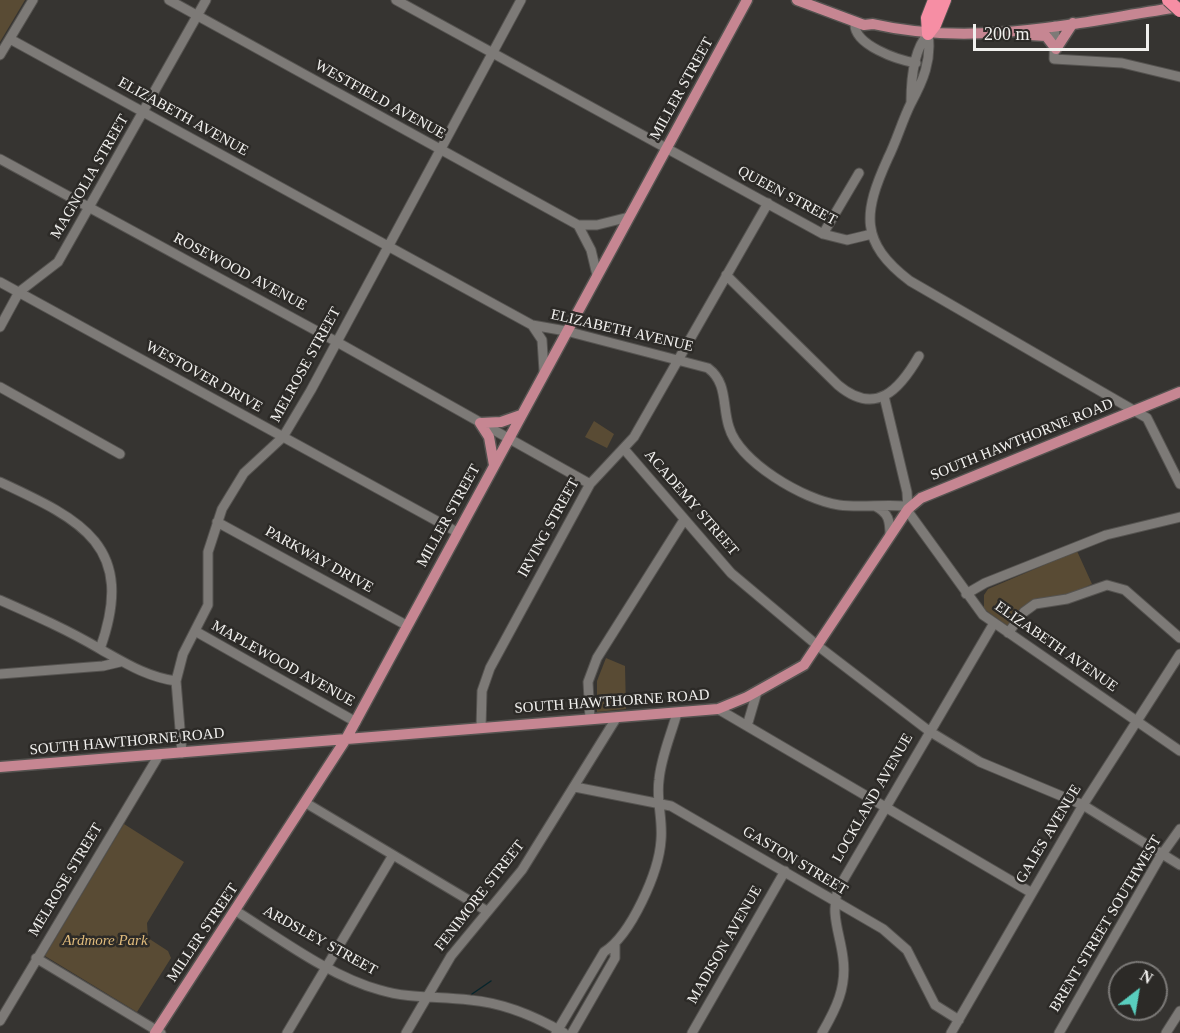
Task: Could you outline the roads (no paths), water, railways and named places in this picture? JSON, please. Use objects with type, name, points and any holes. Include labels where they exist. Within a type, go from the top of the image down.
[{"type":"highway","points":[[928,34],[927,18],[934,0]]},
{"type":"highway","points":[[928,34],[935,25],[945,0]]},
{"type":"highway","points":[[1168,0],[1180,9]]},
{"type":"main road","name":"MILLER STREET","points":[[158,1032],[346,739],[747,0]]},
{"type":"main road","points":[[797,0],[855,23],[928,34],[968,36],[1180,9]]},
{"type":"main road","points":[[815,0],[866,18],[873,24]]},
{"type":"main road","points":[[1055,54],[1073,23]]},
{"type":"main road","points":[[1021,31],[1032,36],[1046,36],[1055,54]]},
{"type":"main road","name":"SOUTH HAWTHORNE ROAD","points":[[0,767],[718,709],[757,692],[798,669],[818,646],[908,509],[929,494],[1180,392]]},
{"type":"main road","points":[[480,423],[501,422],[521,415]]},
{"type":"main road","points":[[480,423],[489,437],[494,465]]},
{"type":"main road","points":[[357,719],[370,737]]},
{"type":"main road","points":[[323,741],[335,757]]},
{"type":"street","points":[[0,55],[33,0]]},
{"type":"street","name":"WESTFIELD AVENUE","points":[[169,0],[578,225]]},
{"type":"street","name":"MAGNOLIA STREET","points":[[19,292],[58,262],[91,208],[206,0]]},
{"type":"street","name":"QUEEN STREET","points":[[396,0],[823,234],[847,240],[872,234]]},
{"type":"street","name":"MELROSE STREET","points":[[182,753],[176,681],[183,654],[208,605],[208,552],[217,522],[235,484],[283,437],[337,342],[438,149],[521,0]]},
{"type":"street","points":[[855,23],[856,32],[868,43],[887,55],[916,63]]},
{"type":"street","points":[[1055,26],[1055,54],[1130,65],[1180,77]]},
{"type":"street","points":[[911,103],[911,85],[919,43],[928,34]]},
{"type":"street","points":[[928,34],[930,45],[924,78],[875,187],[869,212],[872,234],[888,265],[910,282],[1147,418],[1180,484]]},
{"type":"street","name":"ELIZABETH AVENUE","points":[[10,39],[532,325],[566,331],[703,366],[718,377],[730,431],[744,451],[764,469],[812,498],[838,505],[875,507],[892,505],[908,509],[975,607],[1008,633],[1180,751]]},
{"type":"street","name":"ROSEWOOD AVENUE","points":[[0,159],[337,342],[590,484]]},
{"type":"street","points":[[823,234],[859,173]]},
{"type":"street","name":"IRVING STREET","points":[[481,728],[482,691],[490,668],[590,484],[624,449],[679,360],[768,203]]},
{"type":"street","points":[[597,275],[591,250],[578,225],[597,225],[629,218]]},
{"type":"street","points":[[726,275],[846,392],[862,398],[885,396],[900,386],[919,356]]},
{"type":"street","name":"WESTOVER DRIVE","points":[[0,282],[457,532]]},
{"type":"street","points":[[0,327],[19,292]]},
{"type":"street","name":"ELIZABETH AVENUE","points":[[532,325],[542,340],[544,371]]},
{"type":"street","points":[[0,387],[120,454]]},
{"type":"street","points":[[885,396],[900,459],[908,509]]},
{"type":"street","name":"ACADEMY STREET","points":[[624,449],[724,566],[818,646],[929,731],[980,762],[1083,805],[1180,865]]},
{"type":"street","points":[[0,482],[68,516],[85,528],[99,548],[109,570],[112,588],[107,628],[100,649]]},
{"type":"street","points":[[875,507],[884,511],[889,517],[890,536]]},
{"type":"street","points":[[966,594],[985,583],[1106,535],[1180,517]]},
{"type":"street","points":[[590,719],[588,682],[591,670],[684,520]]},
{"type":"street","name":"PARKWAY DRIVE","points":[[217,522],[406,625]]},
{"type":"street","points":[[1008,633],[1024,612],[1035,604],[1067,599],[1107,585],[1125,590],[1180,638]]},
{"type":"street","points":[[0,600],[100,649],[120,662],[150,675],[176,681]]},
{"type":"street","name":"LOCKLAND AVENUE","points":[[822,1033],[838,1005],[844,981],[843,955],[834,923],[834,901],[838,889],[993,622]]},
{"type":"street","name":"MAPLEWOOD AVENUE","points":[[195,632],[357,719]]},
{"type":"street","name":"GALES AVENUE","points":[[951,1033],[1083,805],[1180,654]]},
{"type":"street","points":[[0,674],[104,666],[120,662]]},
{"type":"street","points":[[747,726],[757,692]]},
{"type":"street","points":[[718,709],[1032,892]]},
{"type":"street","points":[[559,1032],[604,952],[615,945],[649,888],[657,865],[662,838],[657,801],[658,779],[677,713]]},
{"type":"street","name":"FENIMORE STREET","points":[[406,1033],[451,956],[522,870],[617,717]]},
{"type":"street","name":"MELROSE STREET","points":[[0,1021],[159,755]]},
{"type":"street","name":"GASTON STREET","points":[[575,787],[657,801],[671,806],[883,929],[902,944],[931,998],[941,1010],[959,1020]]},
{"type":"street","points":[[306,803],[487,911]]},
{"type":"street","name":"BRENT STREET SOUTHWEST","points":[[1059,1033],[1164,853],[1180,830]]},
{"type":"street","points":[[287,1033],[393,855]]},
{"type":"street","name":"MADISON AVENUE","points":[[692,1033],[785,871]]},
{"type":"street","name":"ARDSLEY STREET","points":[[236,911],[327,966],[370,987],[407,997],[471,1000],[496,1004],[535,1017],[559,1032]]},
{"type":"street","points":[[572,1033],[615,958],[615,945]]},
{"type":"street","points":[[36,958],[158,1032]]},
{"type":"street","points":[[1166,1033],[1180,1011]]},
{"type":"waterway","points":[[472,994],[491,981]]},
{"type":"park label","name":"Ardmore Park","points":[[105,941]]}]
